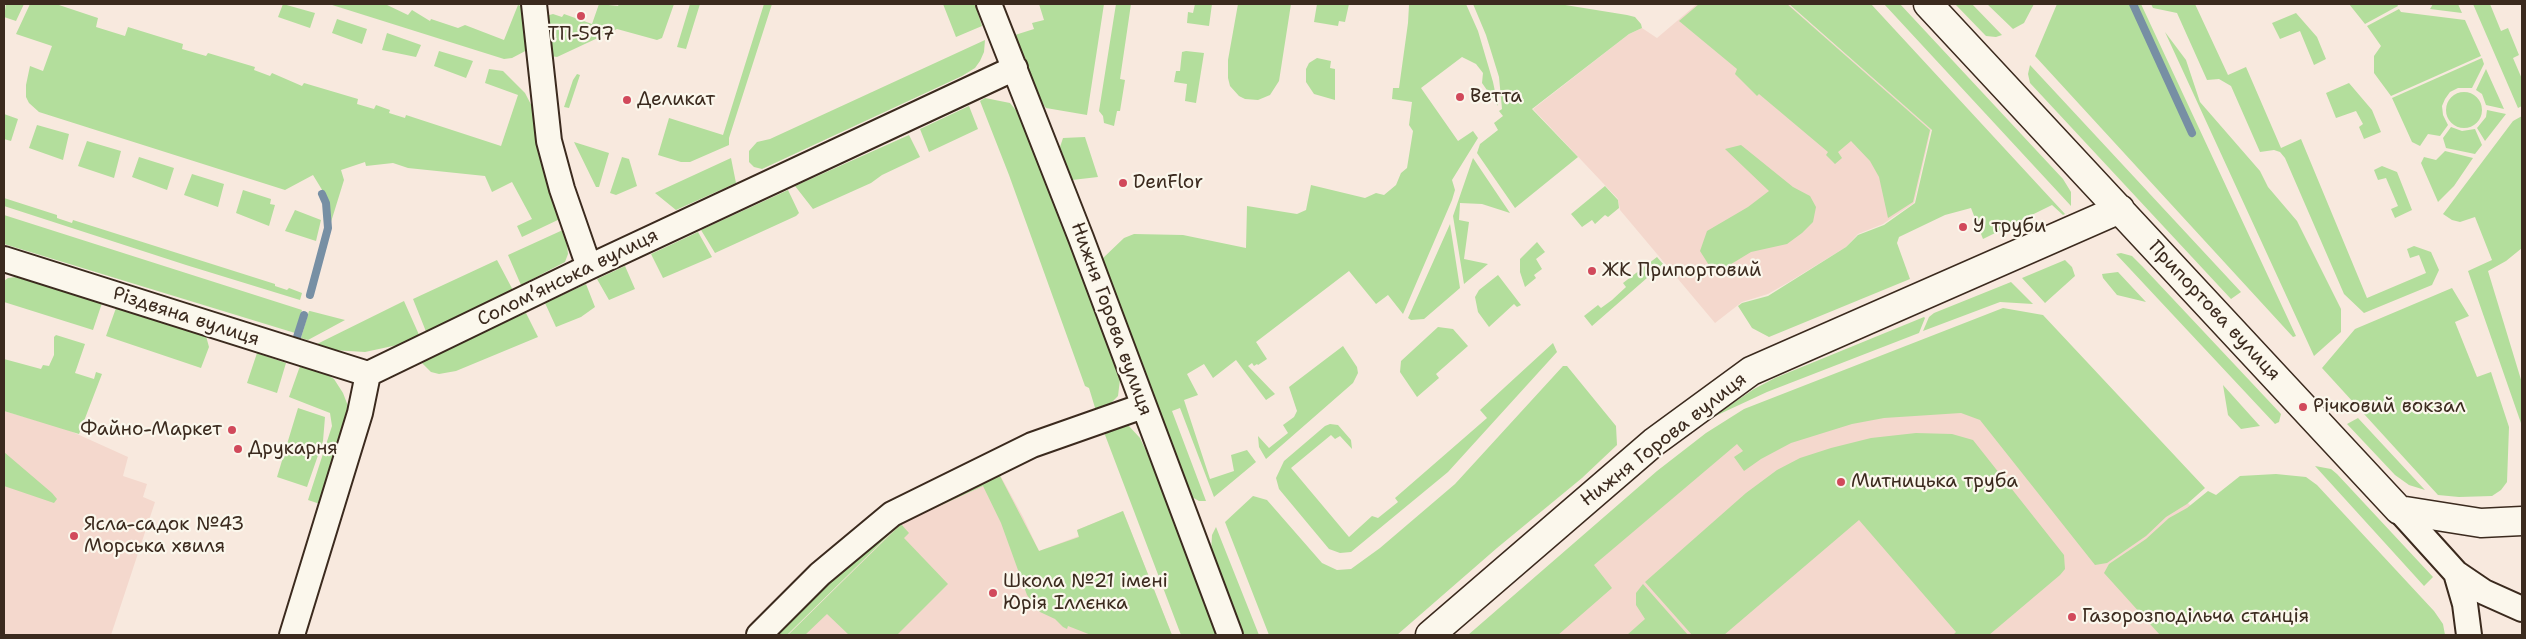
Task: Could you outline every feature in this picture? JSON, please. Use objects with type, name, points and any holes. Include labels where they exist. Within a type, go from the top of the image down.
[{"type":"main road","name":"Припортова вулиця","points":[[1928,4],[2399,510]]},
{"type":"main road","name":"Нижня Горова вулиця","points":[[1430,635],[1654,442],[1694,410],[1751,371],[2120,209]]},
{"type":"main road","points":[[2399,510],[2481,523],[2522,521]]},
{"type":"street","points":[[534,4],[551,152],[589,267]]},
{"type":"street","name":"Нижня Горова вулиця","points":[[989,4],[1081,238],[1230,635]]},
{"type":"street","name":"Соломʼянська вулиця","points":[[368,374],[589,267],[1015,68]]},
{"type":"street","name":"Різдвяна вулиця","points":[[4,259],[368,374]]},
{"type":"street","points":[[292,635],[360,413],[368,374]]},
{"type":"street","points":[[758,635],[820,574],[892,514],[1032,445],[1143,406]]},
{"type":"street","name":"Припортова вулиця","points":[[2399,510],[2456,574],[2465,604],[2470,635]]},
{"type":"street","points":[[2456,574],[2484,592],[2522,609]]},
{"type":"shaded area","points":[[1697,4],[1788,4],[1931,129],[1914,203],[1883,224],[1858,234],[1846,247],[1789,282],[1768,294],[1742,302],[1715,323],[1620,210],[1618,199],[1533,109],[1629,34],[1642,28],[1657,38]]},
{"type":"shaded area","points":[[2006,310],[2204,520],[2216,635],[1481,635],[1745,410]]},
{"type":"shaded area","name":"Ясла-садок №43 Морська хвиля","points":[[4,411],[66,429],[128,457],[123,476],[147,484],[143,497],[155,502],[111,635],[4,635]]},
{"type":"shaded area","name":"Школа №21 імені Юрія Іллєнка","points":[[999,473],[1039,551],[1079,536],[1077,530],[1123,511],[1172,635],[788,635],[900,524],[981,485]]},
{"type":"green space","points":[[6,4],[24,4],[16,21],[4,17]]},
{"type":"green space","points":[[30,4],[56,4],[98,18],[96,27],[125,36],[128,27],[183,44],[182,49],[206,56],[208,53],[255,67],[254,70],[270,76],[272,73],[302,86],[304,83],[358,99],[357,104],[374,109],[376,105],[390,110],[389,113],[405,118],[406,115],[501,146],[518,95],[485,83],[489,69],[503,71],[525,93],[539,120],[562,218],[522,237],[517,226],[532,219],[512,182],[492,192],[485,176],[408,168],[393,163],[366,166],[365,162],[341,170],[344,180],[331,222],[327,198],[313,175],[285,190],[39,112],[29,103],[26,97],[26,85],[30,66],[43,71],[52,46],[16,34]]},
{"type":"green space","points":[[283,4],[315,13],[310,28],[278,17]]},
{"type":"green space","points":[[329,4],[385,4],[408,15],[412,10],[430,21],[431,19],[458,28],[465,25],[504,40],[518,5],[523,7],[531,48],[512,58],[504,59]]},
{"type":"green space","points":[[599,4],[618,6],[619,4],[674,4],[662,38],[657,40],[617,29],[557,57],[551,56],[546,16],[553,14],[562,17],[564,14],[592,24]]},
{"type":"green space","points":[[690,4],[700,4],[686,49],[677,47]]},
{"type":"green space","points":[[764,4],[772,4],[729,138],[729,145],[690,162],[681,162],[658,155],[669,118],[723,135]]},
{"type":"green space","points":[[943,4],[975,4],[982,26],[956,37]]},
{"type":"green space","points":[[1039,4],[1104,4],[1087,115],[1046,108],[1042,103],[1015,35],[1034,29],[1032,23],[1044,20]]},
{"type":"green space","points":[[1116,4],[1131,4],[1120,79],[1125,80],[1120,111],[1117,111],[1114,126],[1104,123],[1103,116],[1099,111]]},
{"type":"green space","points":[[1195,4],[1212,4],[1209,26],[1187,23],[1188,12],[1193,13]]},
{"type":"green space","points":[[1238,4],[1291,4],[1279,81],[1270,95],[1258,100],[1245,99],[1239,96],[1230,86],[1228,78],[1228,60]]},
{"type":"green space","points":[[1317,4],[1349,4],[1345,22],[1339,21],[1338,26],[1314,22]]},
{"type":"green space","points":[[1405,4],[1466,4],[1478,31],[1498,106],[1482,83],[1483,73],[1476,64],[1462,57],[1421,88],[1458,141],[1473,131],[1478,138],[1452,180],[1455,190],[1452,200],[1403,314],[1388,295],[1376,304],[1349,271],[1256,342],[1267,359],[1258,365],[1254,366],[1252,363],[1248,366],[1275,394],[1266,400],[1236,360],[1213,378],[1204,364],[1187,374],[1198,395],[1184,400],[1210,479],[1234,471],[1231,455],[1247,450],[1256,462],[1214,497],[1180,408],[1172,411],[1206,501],[1199,501],[1190,496],[1102,259],[1124,238],[1134,234],[1183,235],[1246,248],[1247,206],[1297,214],[1306,210],[1311,185],[1365,198],[1376,193],[1384,195],[1396,185],[1401,173],[1407,168],[1413,131],[1409,125],[1412,102],[1392,99],[1393,88],[1399,88],[1408,23],[1409,5]]},
{"type":"green space","points":[[1473,4],[1559,4],[1635,17],[1642,28],[1629,34],[1532,109],[1578,157],[1515,208],[1477,153],[1480,144],[1498,130],[1494,123],[1503,116],[1499,111],[1502,109],[1499,77],[1486,35]]},
{"type":"green space","points":[[1699,4],[1787,4],[1930,130],[1913,202],[1888,218],[1879,177],[1870,161],[1851,141],[1838,152],[1842,158],[1835,164],[1826,155],[1828,152],[1759,94],[1757,96],[1735,74],[1737,69],[1679,21]]},
{"type":"green space","points":[[1789,4],[1871,4],[2065,214],[2063,215],[2052,205],[1983,239],[1971,208],[1945,215],[1899,237],[1897,243],[1910,279],[1769,337],[1752,328],[1738,306],[1742,303],[1768,296],[1846,247],[1858,235],[1884,225],[1915,203],[1932,130]]},
{"type":"green space","points":[[1884,4],[1900,4],[2063,179],[2071,192],[2071,206]]},
{"type":"green space","points":[[1955,4],[1972,4],[2002,35],[1996,37],[1986,36]]},
{"type":"green space","points":[[1987,4],[2034,4],[2024,23],[2013,29]]},
{"type":"green space","points":[[2057,4],[2141,4],[2296,336],[2293,337],[2035,56]]},
{"type":"green space","points":[[2151,4],[2195,4],[2228,75],[2246,67],[2281,148],[2301,139],[2367,298],[2426,273],[2419,255],[2410,258],[2407,249],[2414,246],[2431,252],[2439,270],[2432,285],[2364,313],[2344,294],[2285,158],[2280,152],[2274,150],[2260,152],[2231,86],[2219,79],[2207,80],[2177,13],[2153,8]]},
{"type":"green space","points":[[2349,4],[2397,4],[2398,6],[2365,24]]},
{"type":"green space","points":[[2433,4],[2458,4],[2462,13],[2430,9]]},
{"type":"green space","points":[[2473,4],[2490,4],[2501,31],[2508,28],[2519,55],[2513,58],[2522,79],[2522,106],[2518,108]]},
{"type":"green space","points":[[2399,9],[2401,12],[2465,20],[2481,56],[2391,96],[2374,73],[2374,56],[2381,46],[2367,26]]},
{"type":"green space","points":[[2296,13],[2317,37],[2326,59],[2314,65],[2300,31],[2280,39],[2272,23]]},
{"type":"green space","points":[[337,19],[367,29],[362,44],[332,33]]},
{"type":"green space","points":[[2165,32],[2186,60],[2200,102],[2260,171],[2268,187],[2297,221],[2341,309],[2341,332],[2314,356]]},
{"type":"green space","points":[[387,33],[421,45],[416,57],[382,50]]},
{"type":"green space","points":[[985,40],[984,52],[980,61],[975,68],[962,76],[762,169],[754,167],[749,162],[749,151],[757,142],[770,139]]},
{"type":"green space","points":[[439,51],[473,61],[466,78],[434,66]]},
{"type":"green space","points":[[1182,52],[1204,53],[1196,103],[1185,101],[1187,84],[1174,82],[1176,71],[1180,71]]},
{"type":"green space","points":[[1317,58],[1331,61],[1330,68],[1335,69],[1335,100],[1314,94],[1306,82],[1306,69],[1309,63]]},
{"type":"green space","points":[[2482,58],[2484,64],[2472,88],[2458,88],[2450,92],[2445,99],[2442,106],[2443,115],[2448,125],[2440,136],[2428,134],[2420,146],[2412,142],[2392,98]]},
{"type":"green space","points":[[2030,65],[2241,292],[2231,299],[2030,83],[2028,74]]},
{"type":"green space","points":[[2486,69],[2504,109],[2486,105],[2482,94],[2476,90]]},
{"type":"green space","points":[[577,74],[580,75],[569,108],[564,107],[573,80]]},
{"type":"green space","points":[[2349,83],[2372,110],[2381,132],[2364,139],[2359,127],[2363,124],[2356,111],[2336,118],[2326,93]]},
{"type":"green space","points":[[2464,92],[2471,93],[2477,97],[2481,103],[2481,117],[2477,123],[2471,127],[2464,128],[2457,127],[2451,123],[2447,117],[2446,110],[2447,103],[2451,97],[2457,93]]},
{"type":"green space","points":[[985,98],[1010,103],[1019,114],[1028,131],[1121,371],[1118,396],[1107,407],[1096,411],[1089,388],[1085,386],[1009,175],[980,101]]},
{"type":"green space","points":[[969,106],[978,129],[929,152],[920,129]]},
{"type":"green space","points":[[2487,110],[2506,114],[2485,141],[2477,128],[2486,117]]},
{"type":"green space","points":[[4,114],[18,119],[11,141],[4,139]]},
{"type":"green space","points":[[2522,116],[2522,248],[2506,261],[2488,271],[2522,383],[2522,426],[2468,271],[2492,260],[2475,217],[2460,222],[2452,220],[2443,214],[2513,121]]},
{"type":"green space","points":[[37,125],[69,134],[63,160],[29,148]]},
{"type":"green space","points":[[2451,127],[2462,131],[2475,129],[2482,145],[2475,154],[2446,148],[2443,138]]},
{"type":"green space","points":[[909,135],[920,157],[882,175],[871,183],[813,209],[795,186]]},
{"type":"green space","points":[[1085,137],[1098,177],[1072,180],[1060,147],[1063,138]]},
{"type":"green space","points":[[87,141],[121,151],[114,178],[78,166]]},
{"type":"green space","points":[[574,142],[609,153],[599,187],[596,187]]},
{"type":"green space","points":[[1741,145],[1793,187],[1810,196],[1816,207],[1813,222],[1787,244],[1751,252],[1723,269],[1712,270],[1700,251],[1707,231],[1748,207],[1769,191],[1725,149]]},
{"type":"green space","points":[[2445,151],[2473,158],[2454,186],[2438,202],[2421,163],[2424,157],[2436,160]]},
{"type":"green space","points":[[139,157],[174,168],[167,190],[132,177]]},
{"type":"green space","points":[[622,157],[629,159],[637,186],[616,195],[610,193]]},
{"type":"green space","points":[[731,158],[736,183],[676,210],[655,193]]},
{"type":"green space","points":[[1473,158],[1510,213],[1482,204],[1460,203],[1459,220],[1469,222],[1464,259],[1488,264],[1464,284],[1453,216]]},
{"type":"green space","points":[[2382,166],[2397,172],[2412,210],[2395,218],[2391,209],[2398,206],[2386,178],[2378,180],[2374,170]]},
{"type":"green space","points":[[192,174],[224,184],[218,207],[184,195]]},
{"type":"green space","points":[[1605,186],[1618,200],[1619,208],[1608,217],[1605,215],[1595,224],[1592,220],[1582,227],[1571,214]]},
{"type":"green space","points":[[243,190],[271,199],[270,204],[275,205],[269,226],[236,213]]},
{"type":"green space","points":[[788,190],[799,213],[796,216],[715,253],[701,230]]},
{"type":"green space","points":[[4,198],[57,215],[57,218],[72,223],[73,220],[275,284],[275,286],[287,290],[289,288],[302,293],[300,300],[4,206]]},
{"type":"green space","points":[[295,210],[321,220],[316,241],[285,231]]},
{"type":"green space","points":[[4,215],[302,310],[295,333],[4,244]]},
{"type":"green space","points":[[1450,224],[1460,288],[1424,319],[1411,320],[1408,318]]},
{"type":"green space","points":[[565,229],[568,254],[565,262],[521,285],[508,255]]},
{"type":"green space","points":[[698,232],[712,257],[663,278],[651,254]]},
{"type":"green space","points":[[1537,242],[1545,252],[1536,259],[1542,269],[1534,275],[1536,278],[1525,287],[1520,272],[1520,259]]},
{"type":"green space","points":[[2121,253],[2132,256],[2142,266],[2281,414],[2279,422],[2275,424],[2116,254]]},
{"type":"green space","points":[[1657,257],[1663,264],[1592,326],[1584,316],[1598,305],[1601,308],[1612,300],[1626,287],[1623,283]]},
{"type":"green space","points":[[497,260],[515,294],[427,334],[413,299]]},
{"type":"green space","points":[[2065,260],[2072,267],[2075,276],[2045,303],[2022,278]]},
{"type":"green space","points":[[625,266],[635,289],[609,300],[597,279]]},
{"type":"green space","points":[[2118,272],[2146,302],[2117,295],[2103,278],[2102,274]]},
{"type":"green space","points":[[1498,275],[1521,305],[1517,307],[1514,304],[1489,327],[1478,312],[1475,297],[1479,290]]},
{"type":"green space","points":[[16,277],[102,303],[93,330],[4,302],[4,281],[8,278]]},
{"type":"green space","points":[[2011,282],[2033,304],[2000,302],[1923,331],[1929,317],[1934,313]]},
{"type":"green space","points":[[586,284],[595,307],[581,317],[556,327],[545,303]]},
{"type":"green space","points":[[2452,288],[2469,316],[2455,322],[2477,377],[2491,372],[2509,427],[2507,482],[2501,490],[2492,496],[2459,497],[2438,495],[2322,368],[2355,329]]},
{"type":"green space","points":[[404,301],[420,337],[402,344],[365,352],[332,350],[317,344]]},
{"type":"green space","points":[[116,308],[206,336],[209,347],[201,368],[106,336]]},
{"type":"green space","points":[[2003,308],[2043,315],[2205,488],[2187,504],[2166,517],[2146,536],[2107,563],[2095,565],[1980,420],[1961,413],[1884,418],[1852,424],[1791,443],[1761,459],[1744,471],[1734,457],[1743,451],[1737,444],[1594,565],[1612,588],[1558,635],[1468,635],[1657,471],[1706,433],[1744,409]]},
{"type":"green space","points":[[309,311],[345,320],[308,340],[301,338]]},
{"type":"green space","points":[[526,313],[538,337],[456,371],[439,374],[431,372],[422,363],[463,340]]},
{"type":"green space","points":[[1924,317],[1919,333],[1767,392],[1711,418],[1754,389],[1775,378]]},
{"type":"green space","points":[[1438,327],[1453,329],[1468,346],[1436,374],[1439,378],[1417,397],[1400,372],[1401,361]]},
{"type":"green space","points":[[56,335],[85,344],[75,373],[94,379],[96,372],[102,374],[79,434],[4,411],[4,359],[41,369],[43,365],[49,366],[54,355],[54,337]]},
{"type":"green space","points":[[1553,343],[1557,352],[1448,472],[1351,552],[1340,553],[1329,549],[1279,489],[1276,478],[1284,461],[1325,426],[1330,424],[1338,425],[1351,440],[1352,449],[1340,436],[1335,439],[1331,435],[1291,468],[1349,537],[1372,516],[1378,518],[1398,502],[1395,498],[1487,418],[1480,410]]},
{"type":"green space","points":[[1343,346],[1357,367],[1358,373],[1353,383],[1266,459],[1259,447],[1258,436],[1269,448],[1288,433],[1283,425],[1294,417],[1297,411],[1289,387]]},
{"type":"green space","points":[[257,353],[286,363],[277,393],[247,383]]},
{"type":"green space","points":[[300,366],[323,372],[334,379],[343,393],[348,406],[348,412],[320,504],[308,500],[332,426],[330,413],[289,397]]},
{"type":"green space","points":[[1563,366],[1567,366],[1616,426],[1617,445],[1582,478],[1497,548],[1397,635],[1269,635],[1225,522],[1253,496],[1267,500],[1322,563],[1337,570],[1351,569],[1380,548],[1455,484]]},
{"type":"green space","points":[[2223,385],[2260,426],[2241,429],[2228,415]]},
{"type":"green space","points":[[298,408],[325,417],[323,441],[307,487],[277,477]]},
{"type":"green space","points":[[2358,418],[2425,490],[2409,485],[2395,475],[2347,424]]},
{"type":"green space","points":[[1120,422],[1128,425],[1140,438],[1148,455],[1217,635],[1181,635],[1102,427]]},
{"type":"green space","points":[[1916,433],[1952,434],[1973,440],[2064,555],[2065,569],[2060,575],[1989,635],[1953,635],[1956,632],[1859,520],[1724,635],[1692,635],[1645,582],[1746,493],[1777,470],[1800,458],[1831,448],[1871,438]]},
{"type":"green space","points":[[4,452],[52,493],[57,499],[54,503],[4,486]]},
{"type":"green space","points":[[2315,466],[2331,469],[2337,474],[2433,577],[2424,586]]},
{"type":"green space","points":[[999,474],[1039,551],[1079,537],[1077,530],[1123,511],[1172,635],[1091,635],[1068,626],[1067,629],[1055,619],[1040,612],[1027,595],[1001,523],[983,486],[900,524],[787,635],[768,635],[884,530]]},
{"type":"green space","points":[[2276,474],[2306,477],[2317,485],[2434,611],[2443,624],[2445,635],[2160,635],[2104,573],[2109,564],[2146,539],[2169,518],[2187,508],[2208,491],[2216,495],[2240,476]]},
{"type":"green space","points":[[901,524],[909,533],[904,538],[948,584],[897,635],[849,635],[827,614],[805,635],[788,635]]},
{"type":"green space","points":[[1216,527],[1259,635],[1242,635],[1211,553],[1212,535]]},
{"type":"green space","points":[[1643,584],[1688,635],[1627,635],[1645,619],[1636,605],[1636,593]]},
{"type":"waterway","points":[[2133,4],[2192,133]]},
{"type":"waterway","points":[[310,295],[328,228],[326,203],[322,194]]},
{"type":"waterway","points":[[297,337],[304,315]]},
{"type":"place","name":"ТП-597","points":[[581,16]]},
{"type":"place","name":"Ветта","points":[[1460,97]]},
{"type":"place","name":"Деликат","points":[[627,100]]},
{"type":"place","name":"DenFlor","points":[[1123,183]]},
{"type":"place","name":"У труби","points":[[1963,227]]},
{"type":"place","name":"ЖК Припортовий","points":[[1592,271]]},
{"type":"place","name":"Річковий вокзал","points":[[2303,407]]},
{"type":"place","name":"Файно-Маркет","points":[[232,430]]},
{"type":"place","name":"Друкарня","points":[[238,449]]},
{"type":"place","name":"Митницька труба","points":[[1841,482]]},
{"type":"place","name":"Ясла-садок №43 Морська хвиля","points":[[74,536]]},
{"type":"place","name":"Школа №21 імені Юрія Іллєнка","points":[[993,593]]},
{"type":"place","name":"Газорозподільча станція","points":[[2072,617]]}]
